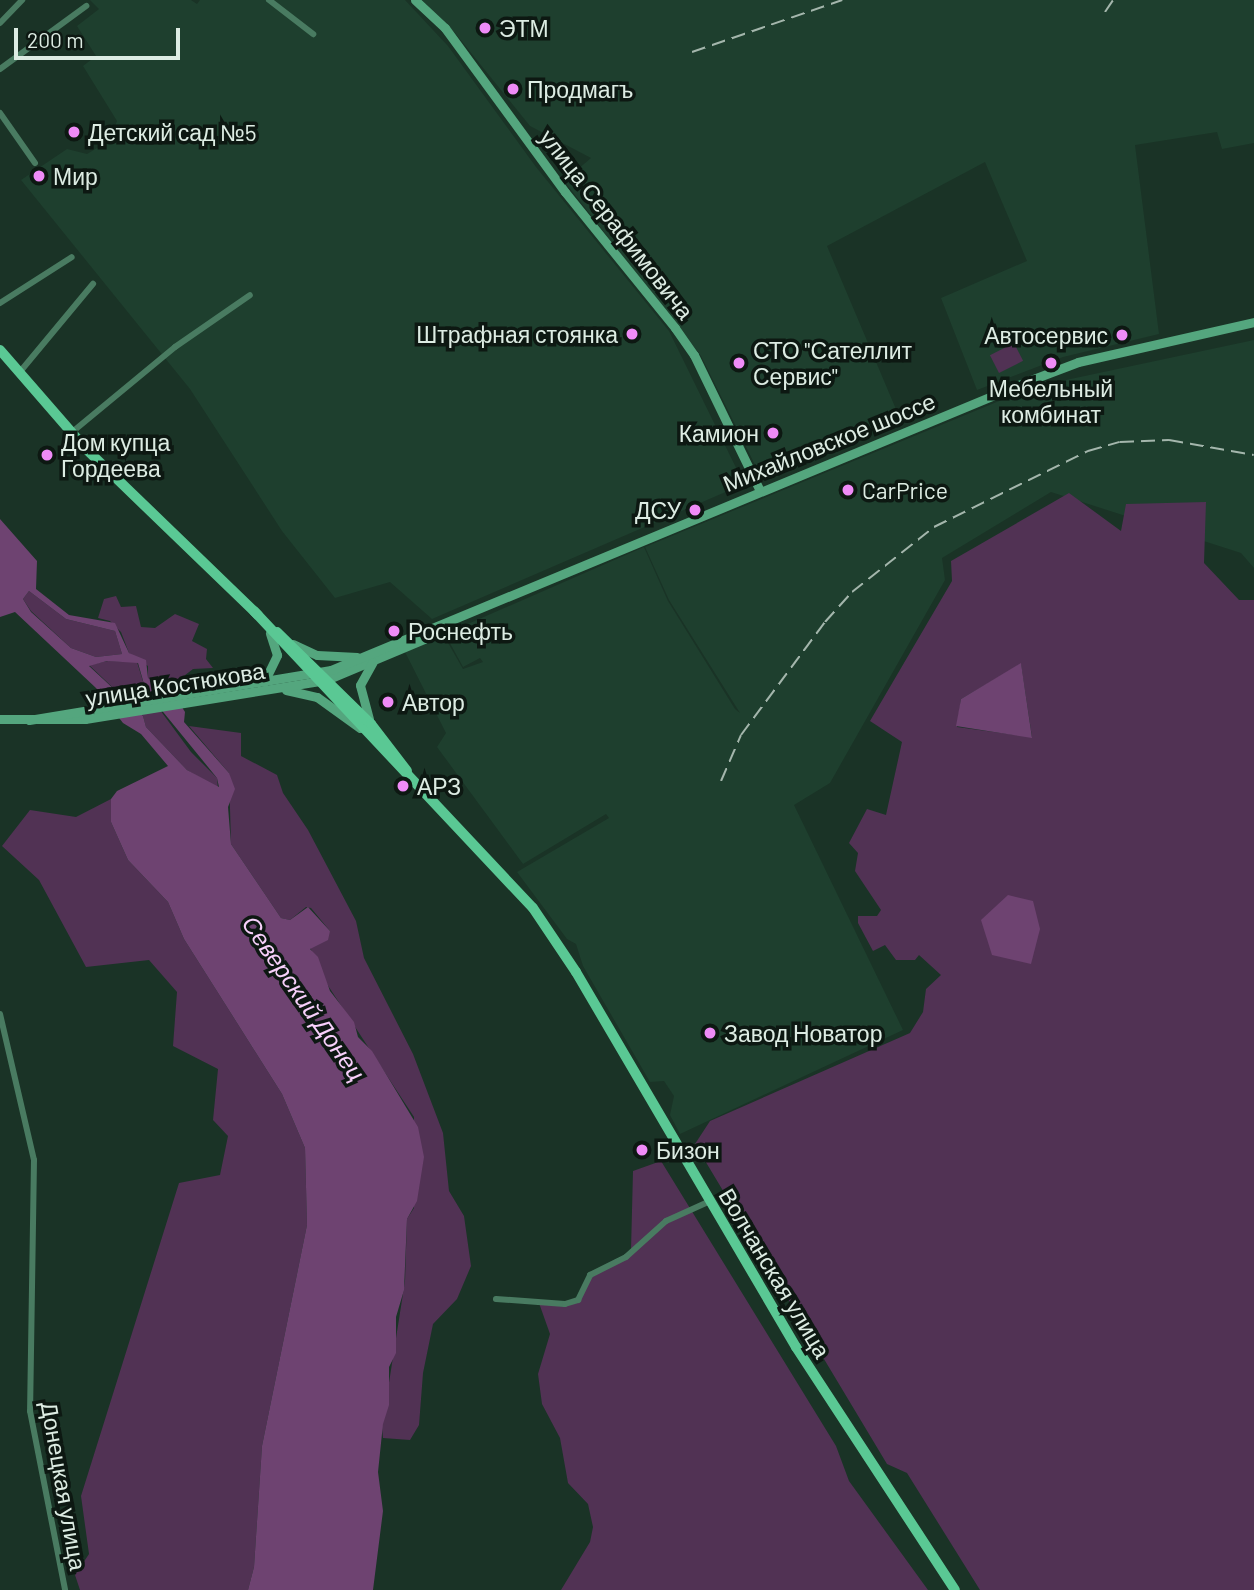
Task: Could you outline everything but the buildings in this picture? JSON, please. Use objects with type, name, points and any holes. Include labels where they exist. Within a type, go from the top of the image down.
[{"type":"main road","name":"улица Серафимовича","points":[[415,0],[445,28],[565,192],[694,355],[760,491]]},
{"type":"main road","name":"Михайловское шоссе","points":[[318,677],[760,491],[1078,362],[1254,322]]},
{"type":"main road","name":"Волчанская улица","points":[[0,350],[72,433],[288,642],[360,728],[411,777],[533,908],[576,972],[796,1347],[955,1590]]},
{"type":"main road","name":"Волчанская улица","points":[[254,611],[270,633],[371,724],[411,777]]},
{"type":"main road","name":"Михайловское шоссе","points":[[318,677],[374,660],[430,632]]},
{"type":"main road","points":[[270,633],[276,664],[262,686],[294,690],[317,697],[360,728]]},
{"type":"main road","points":[[288,642],[317,655],[362,657]]},
{"type":"main road","points":[[371,724],[362,707],[360,685],[374,660]]},
{"type":"main road","name":"улица Костюкова","points":[[0,719],[29,720],[84,715],[318,677]]},
{"type":"street","points":[[0,23],[22,0]]},
{"type":"street","points":[[269,0],[313,34]]},
{"type":"street","points":[[0,69],[86,6]]},
{"type":"street","points":[[0,113],[35,163]]},
{"type":"street","points":[[0,303],[72,257]]},
{"type":"street","points":[[19,373],[93,284]]},
{"type":"street","points":[[72,433],[175,348],[250,295]]},
{"type":"street","name":"Донецкая улица","points":[[0,1014],[34,1160],[30,1411],[65,1590]]},
{"type":"street","points":[[496,1299],[546,1304],[578,1300],[590,1275],[626,1257],[666,1221],[710,1201]]},
{"type":"shaded area","points":[[90,0],[191,0],[197,4],[200,0],[405,0],[448,46],[536,167],[669,331],[744,484],[432,619],[390,582],[335,598],[282,531],[190,389],[21,180],[67,149],[87,154],[109,141],[117,121],[83,66],[96,56],[77,26],[99,9]]},
{"type":"shaded area","points":[[422,0],[1254,0],[1254,143],[1222,149],[1217,132],[1135,145],[1159,334],[1063,357],[977,390],[941,298],[1027,261],[985,162],[827,246],[901,421],[761,477],[701,356],[564,181],[591,158],[530,126],[455,33]]},
{"type":"shaded area","points":[[1254,340],[1254,568],[1241,553],[1051,492],[942,558],[945,580],[830,783],[794,805],[903,1030],[680,1134],[670,1115],[674,1096],[664,1081],[650,1082],[583,966],[576,944],[567,939],[517,872],[609,818],[606,814],[523,864],[437,747],[446,733],[405,652],[443,634],[463,669],[483,662],[480,658],[463,667],[445,634],[644,547],[668,601],[740,713],[669,600],[645,547],[1033,387]]},
{"type":"shaded area","points":[[1014,343],[1023,361],[999,373],[990,355]]},
{"type":"shaded area","points":[[1069,493],[1121,531],[1126,504],[1206,502],[1204,563],[1239,600],[1254,600],[1254,1590],[980,1590],[907,1473],[887,1464],[695,1144],[710,1121],[910,1033],[923,1012],[926,989],[941,975],[919,955],[915,960],[896,960],[885,945],[873,951],[858,923],[858,916],[877,916],[881,910],[855,871],[858,853],[849,843],[867,809],[886,815],[902,742],[870,721],[952,581],[951,561]],"holes":[[[1021,664],[1032,737],[957,727],[961,699]]]},
{"type":"shaded area","points":[[29,591],[66,619],[115,631],[122,654],[96,657],[71,648],[31,611],[23,599]]},
{"type":"shaded area","points":[[116,596],[121,607],[136,606],[141,627],[155,628],[175,614],[199,624],[192,641],[207,649],[206,659],[213,668],[193,669],[180,679],[163,683],[148,678],[148,666],[129,653],[121,632],[110,621],[98,618],[104,599]]},
{"type":"shaded area","points":[[108,661],[137,662],[146,691],[191,752],[217,778],[218,789],[187,770],[146,727],[143,716],[89,665]]},
{"type":"shaded area","points":[[189,726],[241,733],[241,756],[277,775],[283,793],[308,830],[356,921],[364,958],[413,1054],[443,1133],[449,1191],[464,1216],[471,1266],[457,1299],[433,1324],[423,1373],[419,1425],[410,1440],[383,1438],[382,1427],[405,1281],[407,1219],[414,1208],[414,1117],[325,981],[310,947],[330,931],[311,908],[306,907],[290,920],[281,918],[231,844],[229,773]]},
{"type":"shaded area","points":[[111,799],[111,822],[128,860],[168,902],[184,939],[282,1094],[305,1148],[307,1225],[262,1446],[254,1567],[248,1590],[80,1590],[75,1575],[89,1554],[81,1496],[179,1183],[220,1175],[228,1136],[213,1120],[218,1069],[173,1046],[177,992],[149,960],[86,967],[39,880],[2,846],[30,810],[76,817]]},
{"type":"shaded area","points":[[661,1161],[836,1446],[849,1481],[928,1590],[561,1590],[590,1542],[593,1527],[588,1504],[568,1483],[560,1438],[542,1404],[538,1374],[550,1334],[539,1303],[578,1300],[590,1275],[626,1257],[631,1250],[633,1171]]},
{"type":"water","name":"Северский Донец","points":[[0,519],[37,561],[36,589],[69,615],[115,623],[129,653],[146,660],[148,678],[170,688],[185,712],[184,722],[229,773],[235,789],[228,807],[231,844],[281,918],[290,920],[308,907],[330,931],[328,940],[310,949],[318,957],[330,991],[354,1022],[358,1037],[372,1051],[418,1127],[424,1157],[417,1201],[407,1219],[404,1290],[396,1317],[396,1353],[389,1367],[389,1405],[383,1424],[378,1472],[383,1511],[373,1590],[248,1590],[254,1567],[262,1446],[307,1225],[305,1148],[282,1094],[184,939],[168,902],[128,860],[111,822],[111,799],[117,791],[168,766],[141,734],[123,723],[96,688],[15,612],[0,617]],"holes":[[[29,591],[66,619],[115,631],[122,654],[96,657],[71,648],[31,612],[23,599]],[[107,661],[138,663],[146,691],[217,778],[219,787],[187,770],[146,727],[143,716],[89,666]]]},
{"type":"water","points":[[1021,663],[1032,738],[956,726],[961,699]]},
{"type":"water","points":[[1008,895],[1033,901],[1040,929],[1031,964],[992,955],[981,920]]},
{"type":"railway","points":[[692,52],[842,0]]},
{"type":"railway","points":[[1105,12],[1113,0]]},
{"type":"railway","points":[[721,781],[741,735],[825,622],[852,592],[934,527],[1088,451],[1120,442],[1169,440],[1254,455]]},
{"type":"place","name":"ЭТМ","points":[[485,28]]},
{"type":"place","name":"Продмагъ","points":[[513,89]]},
{"type":"place","name":"Детский сад №5","points":[[74,132]]},
{"type":"place","name":"Мир","points":[[39,176]]},
{"type":"place","name":"Штрафная стоянка","points":[[632,334]]},
{"type":"place","name":"Автосервис","points":[[1122,335]]},
{"type":"place","name":"СТО \"Сателлит Сервис\"","points":[[739,363]]},
{"type":"place","name":"Мебельный комбинат","points":[[1051,363]]},
{"type":"place","name":"Камион","points":[[773,433]]},
{"type":"place","name":"Дом купца Гордеева","points":[[47,455]]},
{"type":"place","name":"CarPrice","points":[[848,490]]},
{"type":"place","name":"ДСУ","points":[[695,510]]},
{"type":"place","name":"Роснефть","points":[[394,631]]},
{"type":"place","name":"Автор","points":[[388,702]]},
{"type":"place","name":"АРЗ","points":[[403,786]]},
{"type":"place","name":"Завод Новатор","points":[[710,1033]]},
{"type":"place","name":"Бизон","points":[[642,1150]]}]
